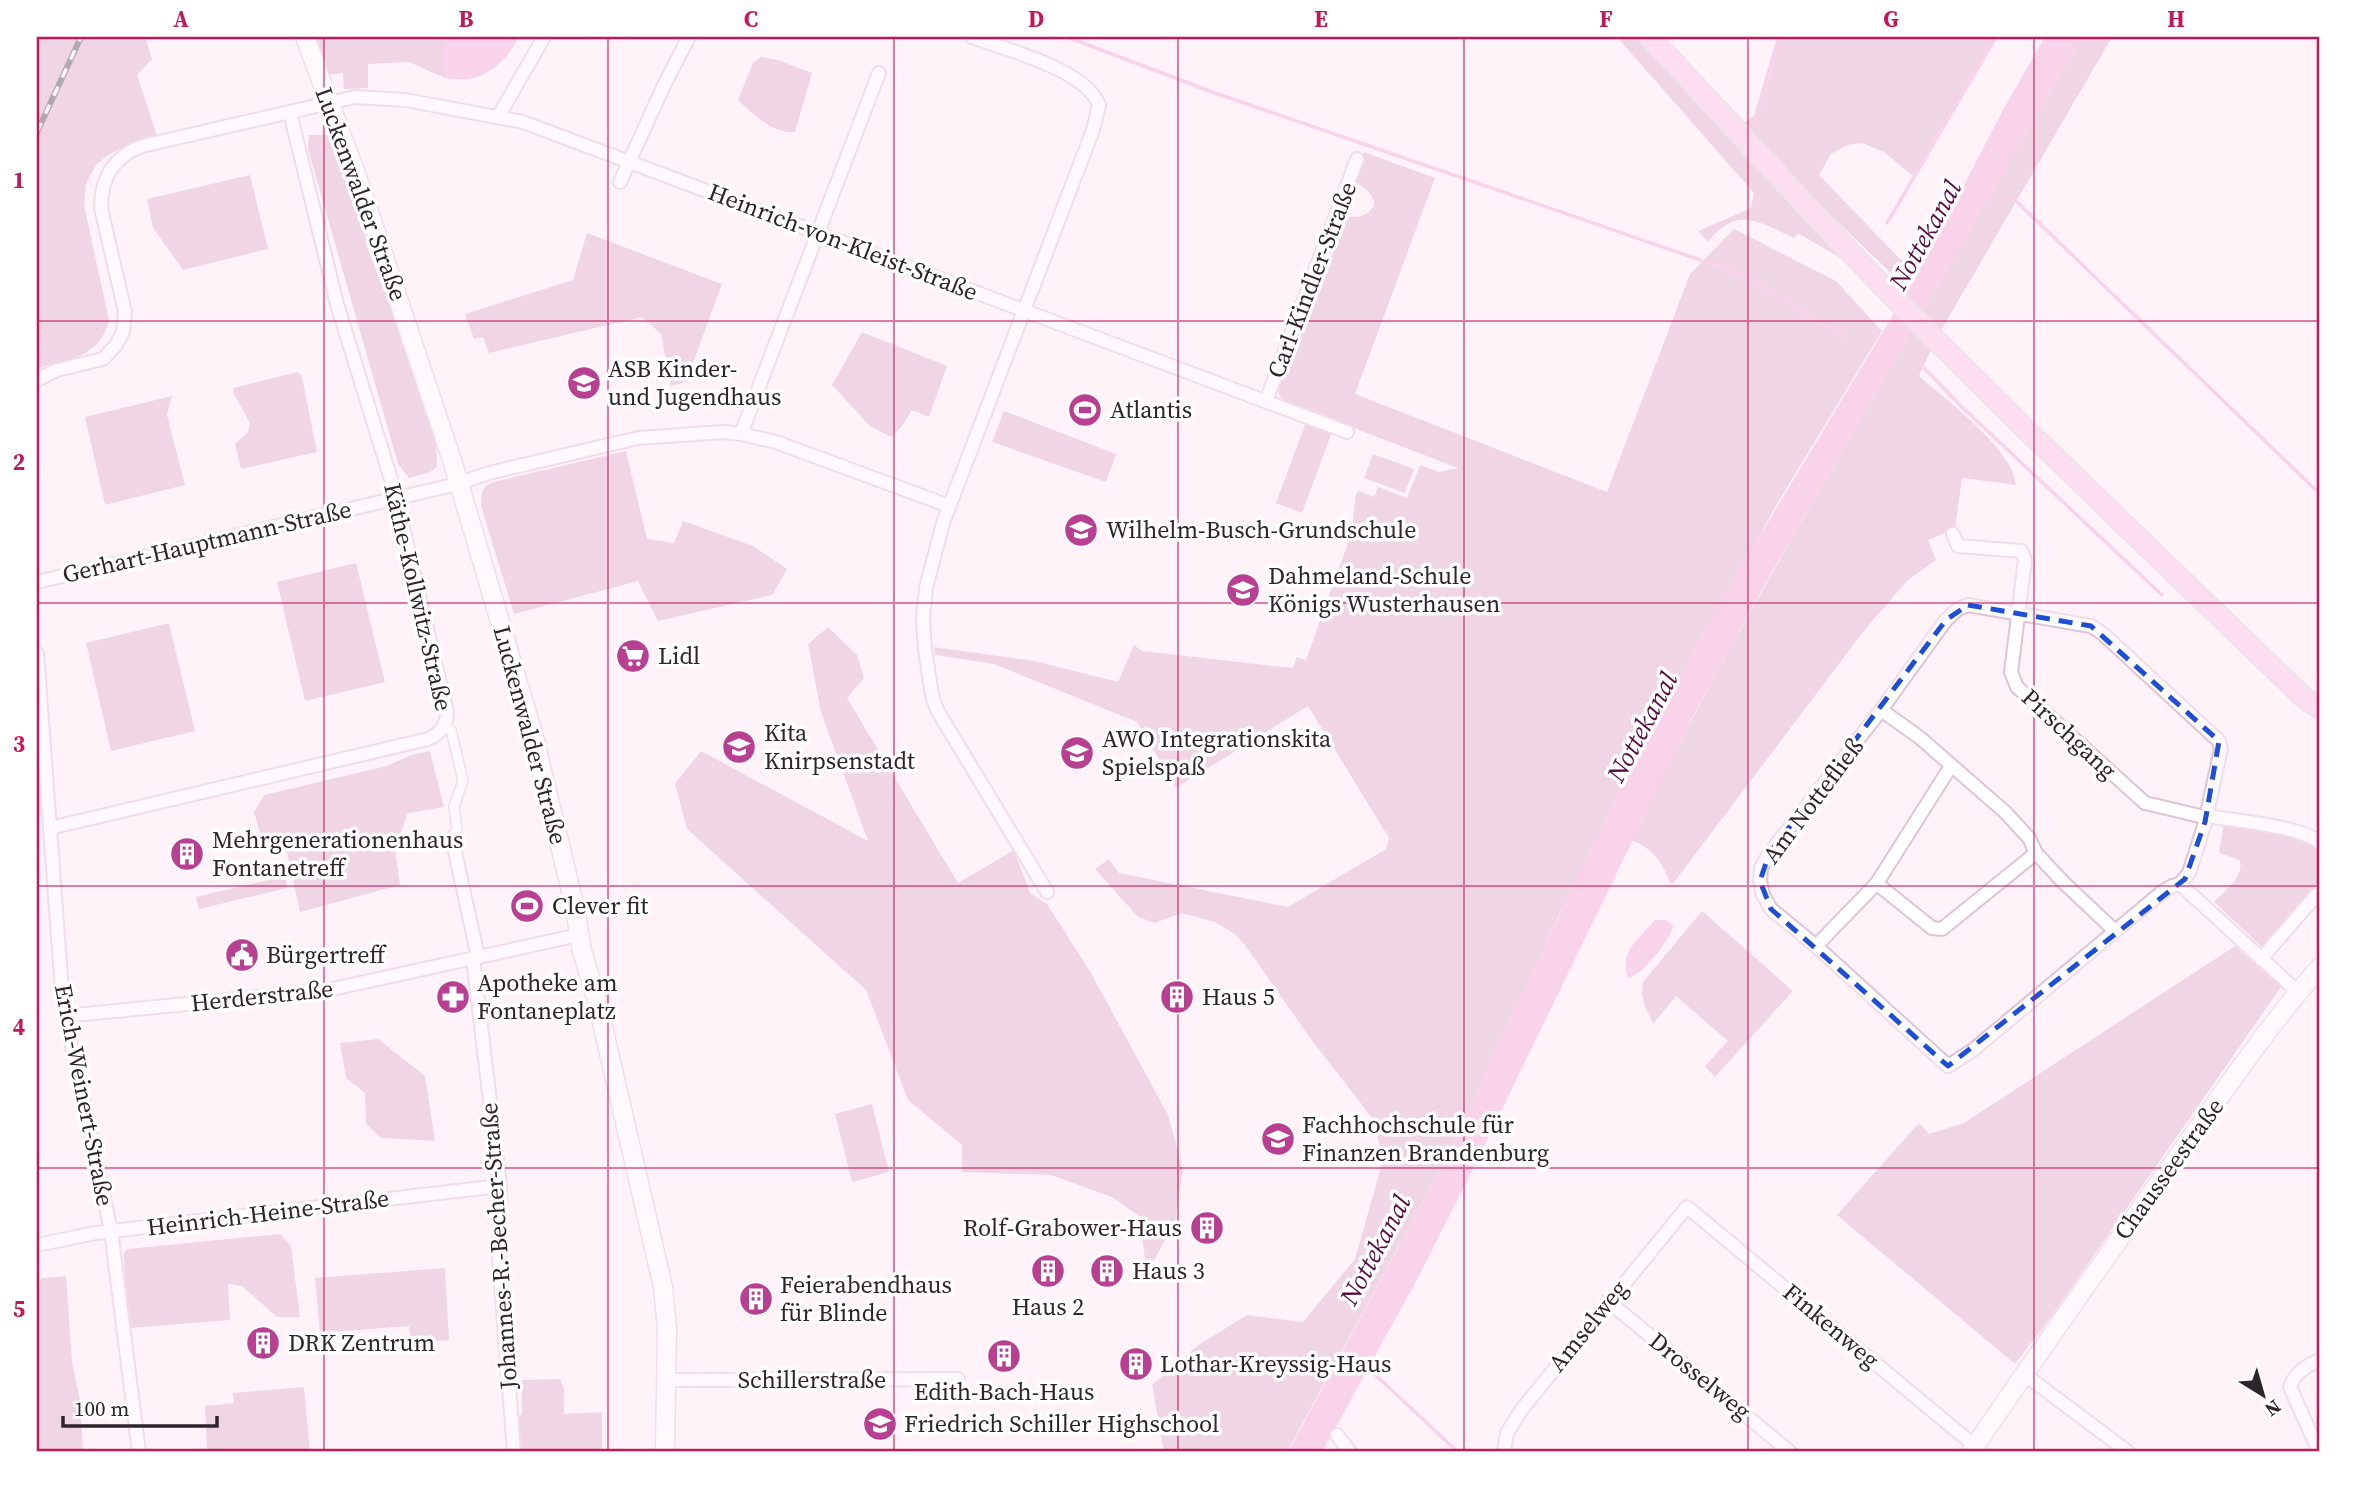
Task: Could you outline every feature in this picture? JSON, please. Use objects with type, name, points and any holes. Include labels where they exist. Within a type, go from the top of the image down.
[{"type":"main road","name":"Luckenwalder Straße","points":[[305,37],[359,182],[459,483],[534,737],[663,1287],[667,1321],[665,1452]]},
{"type":"main road","points":[[1650,37],[1876,279],[2134,535],[2302,696],[2320,709]]},
{"type":"main road","points":[[2302,696],[2320,725]]},
{"type":"main road","name":"Chausseestraße","points":[[1973,1449],[2242,1067],[2320,967]]},
{"type":"street","points":[[498,117],[544,37]]},
{"type":"street","points":[[620,182],[689,37]]},
{"type":"street","points":[[972,37],[1070,74],[1093,94],[1099,105],[1097,120],[948,506],[926,588],[923,618],[933,700],[1047,892]]},
{"type":"street","points":[[741,433],[879,73]]},
{"type":"street","name":"Heinrich-von-Kleist-Straße","points":[[329,103],[355,97],[388,98],[523,122],[1347,432]]},
{"type":"street","points":[[37,380],[49,372],[103,359],[116,345],[123,332],[125,312],[101,208],[104,182],[116,162],[142,146],[329,103]]},
{"type":"street","name":"Käthe-Kollwitz-Straße","points":[[50,828],[428,739],[443,727],[447,712],[396,498],[337,304],[290,113]]},
{"type":"street","name":"Carl-Kindler-Straße","points":[[1266,401],[1357,159]]},
{"type":"street","name":"Gerhart-Hauptmann-Straße","points":[[37,582],[638,438],[714,432],[741,433],[776,442],[948,506]]},
{"type":"street","name":"Pirschgang","points":[[1952,534],[1958,546],[2021,551],[2025,560],[2011,672],[2017,687],[2145,803],[2295,831],[2309,835],[2320,843]]},
{"type":"street","name":"Am Nottefließ","points":[[1968,605],[2019,613],[2091,626],[2102,633],[2219,741],[2221,749],[2207,816],[2189,873],[2180,884],[2162,892],[1973,1050],[1948,1066],[1816,946],[1771,909],[1763,895],[1761,868],[1946,620],[1958,609],[1968,605]]},
{"type":"street","name":"Erich-Weinert-Straße","points":[[37,653],[65,1016],[111,1231],[139,1452]]},
{"type":"street","points":[[1881,710],[1919,737],[2005,811],[2029,838],[2036,853],[2115,931]]},
{"type":"street","points":[[443,727],[451,730],[463,782],[454,806],[457,829],[452,838]]},
{"type":"street","points":[[1816,946],[1877,883],[1951,766]]},
{"type":"street","name":"Johannes-R.-Becher-Straße","points":[[452,838],[476,957],[500,1186],[499,1256],[514,1452]]},
{"type":"street","points":[[1877,883],[1933,928],[1942,929],[2036,853]]},
{"type":"street","points":[[2180,884],[2298,992]]},
{"type":"street","points":[[2261,959],[2320,891]]},
{"type":"street","name":"Herderstraße","points":[[65,1016],[328,990],[579,935]]},
{"type":"street","name":"Heinrich-Heine-Straße","points":[[37,1245],[111,1231],[500,1186]]},
{"type":"street","name":"Amselweg","points":[[1504,1452],[1507,1433],[1522,1409],[1687,1207]]},
{"type":"street","name":"Finkenweg","points":[[1687,1207],[1973,1449]]},
{"type":"street","name":"Drosselweg","points":[[1608,1301],[1790,1452]]},
{"type":"street","points":[[2319,1452],[2290,1388],[2294,1377],[2305,1366],[2320,1360]]},
{"type":"street","points":[[2024,1374],[2128,1452]]},
{"type":"street","name":"Schillerstraße","points":[[666,1380],[958,1379]]},
{"type":"street","points":[[1336,1435],[1350,1452]]},
{"type":"highlighted area","points":[[1968,605],[2091,626],[2219,741],[2205,822],[2185,879],[1948,1066],[1771,909],[1760,881],[1769,854],[1946,620]]},
{"type":"shaded area","points":[[37,37],[145,37],[152,59],[137,75],[156,133],[154,138],[127,145],[107,156],[96,165],[86,184],[84,205],[109,320],[105,333],[91,350],[82,355],[37,368]]},
{"type":"shaded area","points":[[315,37],[445,37],[445,78],[409,62],[368,64],[368,88],[344,89],[343,73],[326,75]]},
{"type":"shaded area","points":[[445,37],[518,37],[504,58],[491,70],[476,77],[462,79],[445,78]]},
{"type":"shaded area","points":[[1617,37],[1638,37],[1854,266],[1798,233],[1794,238],[1749,220],[1729,224],[1708,242],[1698,231],[1751,208],[1754,193]]},
{"type":"shaded area","points":[[1659,37],[1665,37],[1745,122],[1754,116],[1777,37],[1996,37],[1914,177],[1884,152],[1862,143],[1847,145],[1831,154],[1819,175],[1903,262],[1895,277],[1797,183]]},
{"type":"shaded area","points":[[2045,37],[2082,37],[1767,581],[1693,716],[1473,1169],[1413,1287],[1322,1452],[1288,1452],[1453,1146],[1501,1038],[1620,788],[1718,605],[1916,277],[2003,110]]},
{"type":"shaded area","points":[[2082,37],[2112,37],[1936,339],[1919,376],[1961,411],[1991,441],[2004,456],[2016,485],[1962,478],[1955,529],[1928,540],[1936,560],[1908,580],[1866,628],[1672,885],[1652,852],[1631,840],[1657,786],[1770,576]]},
{"type":"shaded area","points":[[761,57],[778,60],[812,73],[795,132],[772,127],[738,100],[753,63]]},
{"type":"shaded area","points":[[309,135],[327,135],[361,216],[367,247],[400,330],[436,442],[437,467],[430,472],[409,478],[398,464],[308,149]]},
{"type":"shaded area","points":[[1364,152],[1435,178],[1355,394],[1607,492],[1690,274],[1734,229],[1836,281],[1882,331],[1775,507],[1558,917],[1453,1146],[1287,1452],[1164,1452],[1152,1385],[1197,1346],[1247,1315],[1303,1322],[1355,1259],[1383,1160],[1373,1119],[1235,934],[1215,922],[1181,913],[1155,923],[1138,917],[1095,869],[1109,859],[1119,873],[1288,907],[1386,849],[1389,838],[1308,706],[1176,788],[1137,722],[994,664],[935,655],[934,647],[1034,661],[1118,682],[1134,645],[1142,651],[1293,668],[1297,657],[1306,660],[1352,532],[1358,491],[1374,497],[1378,487],[1407,498],[1420,465],[1439,472],[1458,468],[1283,401],[1279,394],[1278,381],[1282,366],[1291,344],[1298,343],[1347,217],[1362,216],[1374,205],[1368,191],[1353,181]]},
{"type":"shaded area","points":[[250,175],[268,249],[183,270],[153,228],[147,199]]},
{"type":"shaded area","points":[[587,233],[722,284],[686,382],[671,386],[661,334],[642,317],[489,353],[483,337],[474,339],[465,314],[573,280]]},
{"type":"shaded area","points":[[862,332],[947,366],[929,417],[912,410],[891,437],[870,426],[832,385]]},
{"type":"shaded area","points":[[298,372],[302,377],[317,452],[241,469],[235,444],[248,432],[250,423],[233,388]]},
{"type":"shaded area","points":[[172,396],[167,415],[185,485],[105,505],[85,417]]},
{"type":"shaded area","points":[[1004,411],[1116,454],[1106,482],[992,442]]},
{"type":"shaded area","points":[[1306,422],[1332,432],[1302,513],[1276,503]]},
{"type":"shaded area","points":[[626,451],[647,539],[674,543],[683,521],[753,546],[787,569],[772,595],[658,621],[638,581],[514,614],[481,506],[485,487],[493,482]]},
{"type":"shaded area","points":[[1373,454],[1414,469],[1405,493],[1364,478]]},
{"type":"shaded area","points":[[356,563],[385,682],[305,701],[277,582]]},
{"type":"shaded area","points":[[169,623],[195,731],[111,751],[86,643]]},
{"type":"shaded area","points":[[828,627],[857,655],[864,678],[847,698],[958,883],[1014,850],[1030,893],[1047,904],[1091,973],[1168,1115],[1183,1170],[1175,1222],[1147,1273],[1139,1216],[1112,1197],[1051,1175],[962,1172],[962,1145],[908,1100],[866,990],[687,829],[675,784],[701,751],[868,841],[821,712],[808,644]]},
{"type":"shaded area","points":[[430,751],[444,807],[408,813],[395,849],[400,885],[300,912],[285,842],[262,840],[254,812],[264,795],[387,766],[411,755]]},
{"type":"shaded area","points":[[2224,824],[2302,840],[2312,845],[2320,854],[2320,883],[2264,949],[2214,902],[2233,883],[2240,866],[2240,860],[2219,853]]},
{"type":"shaded area","points":[[285,876],[287,888],[199,909],[196,897]]},
{"type":"shaded area","points":[[1702,911],[1793,991],[1715,1077],[1705,1066],[1728,1041],[1676,996],[1653,1024],[1642,994],[1643,982]]},
{"type":"shaded area","points":[[1655,920],[1666,920],[1673,926],[1670,933],[1648,964],[1628,978],[1628,953]]},
{"type":"shaded area","points":[[2235,946],[2281,987],[2051,1317],[2015,1364],[1837,1215],[1919,1123],[1929,1134],[1964,1123]]},
{"type":"shaded area","points":[[378,1039],[425,1076],[435,1141],[381,1138],[366,1124],[365,1093],[346,1078],[340,1043]]},
{"type":"shaded area","points":[[872,1104],[889,1172],[852,1182],[835,1114]]},
{"type":"shaded area","points":[[280,1234],[291,1246],[300,1317],[277,1317],[242,1286],[228,1284],[230,1320],[130,1328],[123,1254],[127,1249]]},
{"type":"shaded area","points":[[445,1268],[449,1340],[411,1343],[409,1326],[320,1333],[315,1278]]},
{"type":"shaded area","points":[[66,1276],[72,1362],[80,1401],[83,1452],[37,1452],[37,1285],[42,1278]]},
{"type":"shaded area","points":[[560,1379],[564,1388],[564,1414],[602,1412],[602,1452],[517,1452],[511,1416],[522,1415],[522,1380]]},
{"type":"shaded area","points":[[304,1387],[310,1452],[207,1452],[205,1406],[234,1403],[233,1393]]},
{"type":"waterway","points":[[1067,37],[1212,92],[1721,267],[1744,276],[1848,338]]},
{"type":"waterway","points":[[1755,123],[1781,37]]},
{"type":"waterway","points":[[1887,223],[1996,37]]},
{"type":"waterway","points":[[2012,197],[2320,494]]},
{"type":"waterway","points":[[1919,363],[2162,595]]},
{"type":"waterway","points":[[1369,1369],[1458,1452]]},
{"type":"railway","points":[[37,132],[81,37]]},
{"type":"place","name":"ASB Kinder- und Jugendhaus","points":[[584,383]]},
{"type":"place","name":"Atlantis","points":[[1085,410]]},
{"type":"place","name":"Wilhelm-Busch-Grundschule","points":[[1081,530]]},
{"type":"place","name":"Dahmeland-Schule Königs Wusterhausen","points":[[1243,590]]},
{"type":"place","name":"Lidl","points":[[633,656]]},
{"type":"place","name":"Kita Knirpsenstadt","points":[[739,747]]},
{"type":"place","name":"AWO Integrationskita Spielspaß","points":[[1077,753]]},
{"type":"place","name":"Mehrgenerationenhaus Fontanetreff","points":[[187,854]]},
{"type":"place","name":"Clever fit","points":[[527,906]]},
{"type":"place","name":"Bürgertreff","points":[[242,955]]},
{"type":"place","name":"Apotheke am Fontaneplatz","points":[[453,997]]},
{"type":"place","name":"Haus 5","points":[[1177,997]]},
{"type":"place","name":"Fachhochschule für Finanzen Brandenburg","points":[[1278,1139]]},
{"type":"place","name":"Rolf-Grabower-Haus","points":[[1207,1228]]},
{"type":"place","name":"Haus 2","points":[[1048,1271]]},
{"type":"place","name":"Haus 3","points":[[1107,1271]]},
{"type":"place","name":"Feierabendhaus für Blinde","points":[[756,1299]]},
{"type":"place","name":"DRK Zentrum","points":[[263,1343]]},
{"type":"place","name":"Edith-Bach-Haus","points":[[1004,1356]]},
{"type":"place","name":"Lothar-Kreyssig-Haus","points":[[1136,1364]]},
{"type":"place","name":"Friedrich Schiller Highschool","points":[[880,1424]]},
{"type":"water label","name":"Nottekanal","points":[[1925,235]]},
{"type":"water label","name":"Nottekanal","points":[[1642,727]]},
{"type":"water label","name":"Nottekanal","points":[[1375,1250]]}]
